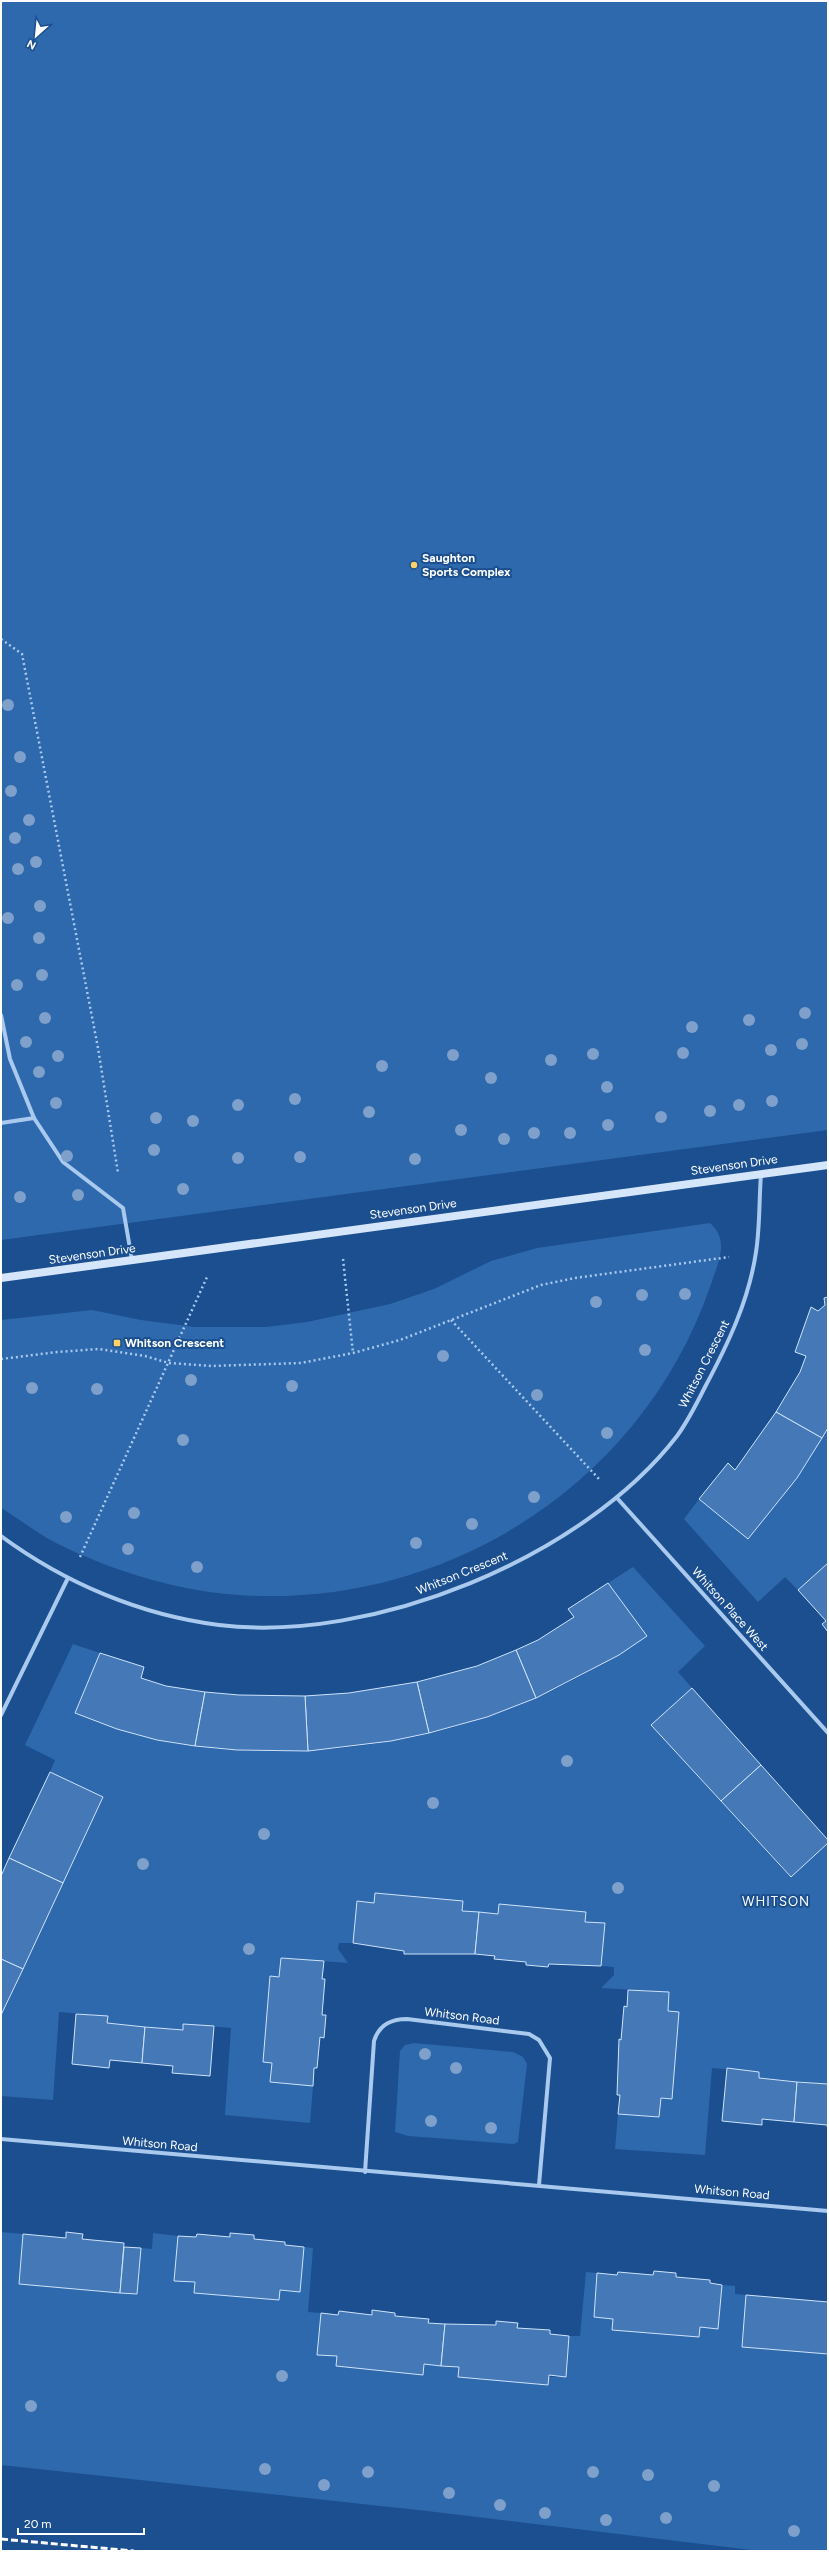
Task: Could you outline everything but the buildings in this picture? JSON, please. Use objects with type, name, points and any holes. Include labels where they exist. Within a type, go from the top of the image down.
[{"type":"street","points":[[1,1016],[10,1059],[34,1118],[63,1162],[123,1208],[132,1261]]},
{"type":"street","points":[[1,1123],[34,1118]]},
{"type":"street","name":"Stevenson Drive","points":[[1,1278],[828,1165]]},
{"type":"street","name":"Whitson Crescent","points":[[1,1536],[25,1553],[68,1578],[95,1591],[152,1610],[222,1625],[282,1627],[343,1621],[396,1609],[499,1571],[547,1545],[617,1498],[662,1454],[678,1435],[694,1409],[729,1342],[747,1292],[756,1255],[761,1174]]},
{"type":"street","name":"Whitson Place West","points":[[617,1498],[828,1733]]},
{"type":"street","points":[[1,1716],[68,1578]]},
{"type":"street","name":"Whitson Road","points":[[365,2172],[374,2041],[382,2026],[390,2020],[407,2019],[529,2034],[539,2040],[550,2058],[539,2185]]},
{"type":"street","name":"Whitson Road","points":[[1,2139],[365,2172],[539,2185],[828,2211]]},
{"type":"path","points":[[1,638],[22,654],[98,1048],[123,1208]]},
{"type":"path","points":[[340,1232],[353,1353]]},
{"type":"path","points":[[68,1578],[82,1554],[170,1363],[219,1249]]},
{"type":"path","points":[[1,1359],[57,1352],[99,1350],[145,1356],[170,1363],[212,1366],[266,1366],[301,1363],[353,1353],[400,1340],[519,1292],[562,1280],[704,1260],[756,1255]]},
{"type":"path","points":[[452,1320],[617,1498]]},
{"type":"shaded area","name":"Saughton Sports Complex","points":[[1,1],[828,1],[828,1130],[1,1240]]},
{"type":"shaded area","points":[[710,1223],[720,1238],[721,1245],[719,1262],[710,1287],[678,1359],[635,1423],[582,1478],[521,1524],[453,1559],[381,1583],[305,1595],[226,1594],[160,1582],[96,1561],[56,1543],[1,1508],[1,1320],[92,1310],[141,1320],[195,1327],[266,1327],[307,1322],[390,1304],[434,1289],[491,1261],[537,1248]]},
{"type":"shaded area","points":[[828,1428],[828,1563],[798,1590],[785,1577],[758,1602],[684,1519],[699,1499],[748,1539],[797,1478]]},
{"type":"shaded area","points":[[633,1567],[705,1646],[678,1672],[692,1688],[651,1725],[790,1877],[828,1843],[828,2084],[759,2078],[759,2072],[712,2068],[705,2155],[615,2149],[618,2114],[659,2117],[669,1992],[601,1988],[614,1975],[614,1967],[601,1966],[585,1922],[586,1912],[499,1904],[498,1914],[462,1911],[462,1901],[375,1893],[374,1903],[357,1901],[353,1943],[339,1943],[338,1949],[348,1963],[281,1958],[279,1977],[270,1976],[263,2062],[272,2063],[270,2082],[313,2086],[310,2123],[225,2115],[231,2028],[184,2024],[183,2030],[107,2023],[107,2016],[59,2012],[53,2100],[1,2096],[1,2015],[103,1797],[50,1772],[55,1760],[25,1745],[73,1644],[100,1653],[75,1713],[137,1735],[202,1747],[247,1751],[293,1751],[339,1748],[384,1742],[429,1734],[472,1722],[514,1707],[549,1692],[582,1675],[647,1636],[608,1583]]},
{"type":"shaded area","points":[[414,2043],[513,2052],[523,2057],[527,2064],[518,2142],[514,2144],[408,2136],[395,2132],[400,2051],[405,2045]]},
{"type":"shaded area","points":[[1,2232],[23,2234],[20,2284],[137,2294],[141,2248],[152,2249],[153,2233],[178,2236],[174,2281],[195,2282],[194,2293],[279,2300],[280,2290],[300,2292],[304,2247],[313,2248],[308,2312],[321,2313],[337,2356],[336,2366],[423,2375],[424,2364],[459,2367],[458,2377],[566,2377],[569,2336],[580,2336],[586,2272],[597,2273],[594,2317],[613,2319],[613,2330],[699,2337],[700,2327],[718,2328],[722,2285],[735,2286],[735,2294],[746,2295],[742,2347],[828,2354],[828,2551],[760,2551],[427,2511],[1,2465]]},
{"type":"railway","points":[[1,2539],[134,2551]]},
{"type":"place","name":"Saughton Sports Complex","points":[[414,565]]},
{"type":"place","name":"Whitson Crescent","points":[[117,1343]]},
{"type":"district","name":"WHITSON","points":[[776,1901]]}]
